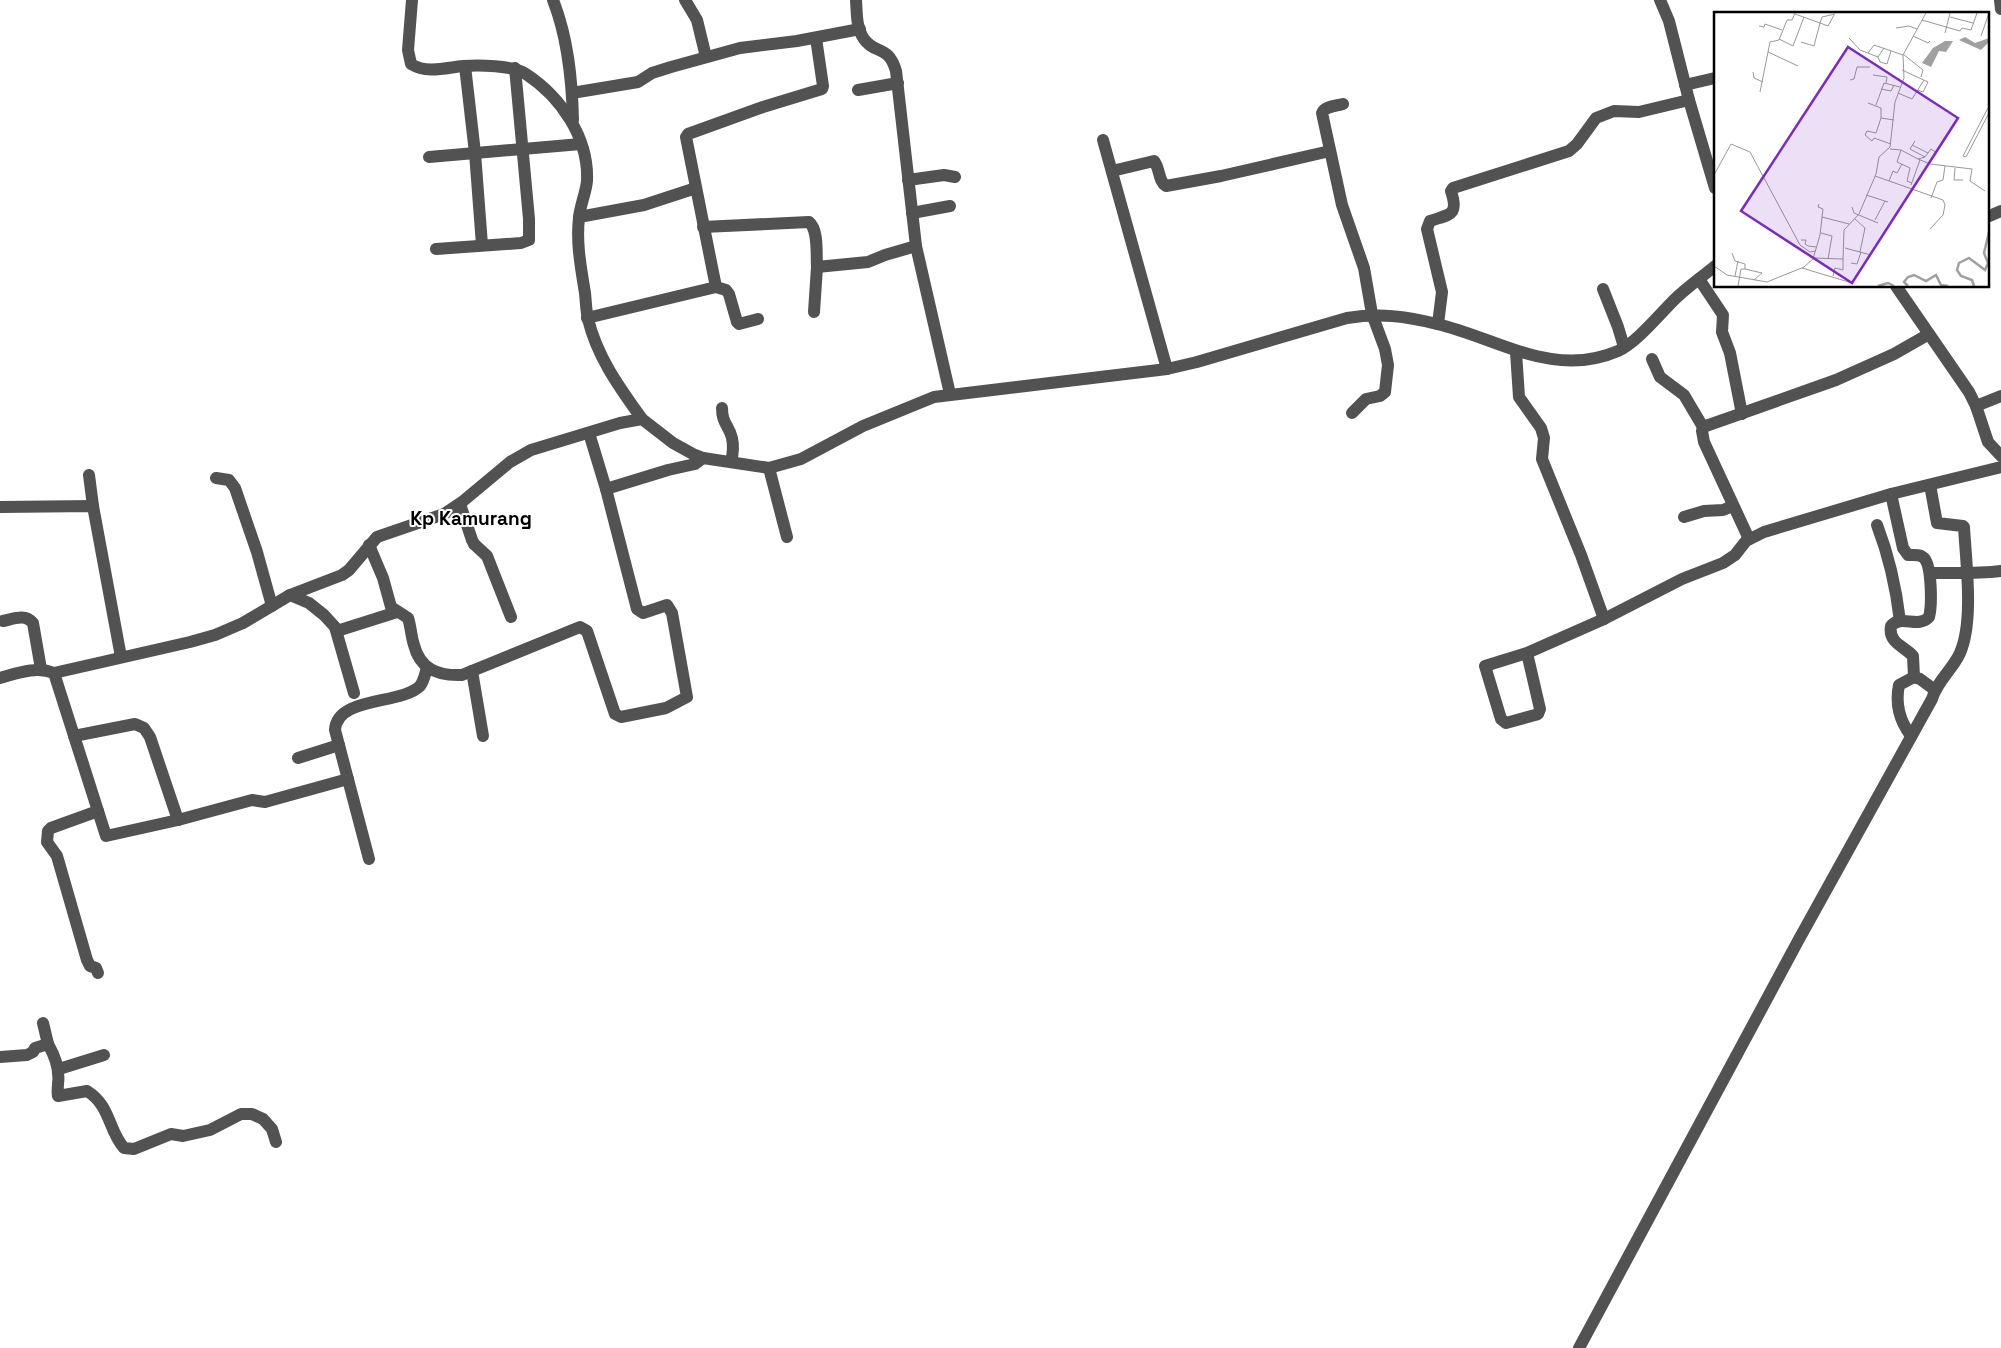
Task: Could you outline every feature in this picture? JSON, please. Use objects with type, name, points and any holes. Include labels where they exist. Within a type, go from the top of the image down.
[{"type":"street","points":[[412,0],[408,50],[411,64],[417,68],[438,70],[465,66],[515,68],[531,77],[546,90],[573,120]]},
{"type":"street","points":[[553,0],[566,36],[573,120],[586,158],[587,183],[579,217],[578,249],[587,318],[602,359],[642,419],[683,449],[703,458],[769,468],[801,459],[863,426],[934,397],[1167,369],[1347,318],[1372,314],[1396,316],[1438,324],[1516,352],[1547,358],[1571,360],[1605,356],[1624,347],[1654,321],[1676,298],[1714,267]]},
{"type":"street","points":[[685,0],[697,20],[706,57]]},
{"type":"street","points":[[856,0],[860,29],[864,39],[869,44],[886,52],[894,64],[898,83],[916,246],[950,394]]},
{"type":"street","points":[[1660,0],[1668,21],[1688,100],[1714,185]]},
{"type":"street","points":[[2000,0],[2001,9]]},
{"type":"street","points":[[572,93],[638,82],[655,72],[740,48],[816,38],[860,29]]},
{"type":"street","points":[[716,287],[686,137],[688,134],[763,107],[822,89],[816,38]]},
{"type":"street","points":[[465,66],[475,154],[482,246]]},
{"type":"street","points":[[436,249],[524,242],[529,240],[515,68]]},
{"type":"street","points":[[1685,85],[1714,78]]},
{"type":"street","points":[[858,90],[898,83]]},
{"type":"street","points":[[1438,324],[1442,292],[1427,229],[1430,221],[1441,219],[1453,212],[1455,205],[1451,192],[1453,188],[1569,151],[1577,144],[1596,118],[1614,111],[1638,112],[1688,100]]},
{"type":"street","points":[[1344,104],[1328,108],[1322,113],[1342,205],[1364,268],[1372,314],[1385,349],[1388,365],[1385,392],[1380,396],[1366,399],[1352,414]]},
{"type":"street","points":[[1103,140],[1167,369]]},
{"type":"street","points":[[429,157],[581,144]]},
{"type":"street","points":[[1112,171],[1154,161],[1158,166],[1161,182],[1166,186],[1221,176],[1330,151]]},
{"type":"street","points":[[908,180],[944,175],[955,177]]},
{"type":"street","points":[[579,217],[644,205],[696,188]]},
{"type":"street","points":[[912,213],[950,206]]},
{"type":"street","points":[[1988,217],[2001,211]]},
{"type":"street","points":[[704,227],[809,222],[814,232],[817,267],[814,312]]},
{"type":"street","points":[[817,267],[868,262],[916,246]]},
{"type":"street","points":[[1699,279],[1723,315],[1722,332],[1730,353],[1742,414]]},
{"type":"street","points":[[587,318],[716,287],[726,290],[729,294],[739,324],[758,319]]},
{"type":"street","points":[[1897,288],[1965,385],[1976,406],[1988,442],[2001,456]]},
{"type":"street","points":[[1603,289],[1624,347]]},
{"type":"street","points":[[1703,427],[1836,380],[1894,354],[1929,334]]},
{"type":"street","points":[[1516,352],[1519,397],[1541,428],[1544,438],[1542,459],[1581,555],[1604,619]]},
{"type":"street","points":[[1652,359],[1660,377],[1684,395],[1703,427],[1704,442],[1749,540]]},
{"type":"street","points":[[1976,406],[2001,396]]},
{"type":"street","points":[[722,408],[724,424],[732,437],[734,449],[732,462]]},
{"type":"street","points":[[0,678],[41,669],[54,673],[215,635],[290,596],[342,575],[349,570],[377,537],[386,532],[444,514],[460,504],[518,456],[531,450],[589,432],[642,419]]},
{"type":"street","points":[[369,545],[383,578],[391,607],[408,618],[417,654],[427,668],[450,676],[462,675],[580,627],[586,631],[615,714],[621,717],[666,708],[687,697],[672,614],[667,605],[643,613],[638,611],[589,432]]},
{"type":"street","points":[[606,489],[668,470],[695,464],[703,458]]},
{"type":"street","points":[[1527,653],[1540,709],[1538,714],[1506,723],[1501,719],[1485,666],[1527,653],[1604,619],[1659,590],[1723,563],[1735,555],[1749,540],[1764,532],[1891,494],[2001,467]]},
{"type":"street","points":[[769,468],[787,536]]},
{"type":"street","points":[[89,475],[121,657]]},
{"type":"street","points":[[216,478],[228,480],[235,488],[257,552],[272,606]]},
{"type":"street","points":[[1578,1348],[1803,932],[1932,699],[1935,690],[1960,654],[1967,631],[1967,574],[1964,527],[1937,523],[1930,485]]},
{"type":"street","points":[[1891,494],[1903,548],[1908,555],[1922,556],[1925,559],[1930,574],[1929,617],[1918,623],[1900,621],[1893,623],[1890,631],[1896,644],[1913,656],[1914,677]]},
{"type":"street","points":[[460,504],[472,540],[487,556],[511,617]]},
{"type":"street","points":[[0,507],[93,506]]},
{"type":"street","points":[[1684,517],[1704,511],[1723,510],[1733,506]]},
{"type":"street","points":[[1877,525],[1890,563],[1900,621]]},
{"type":"street","points":[[1930,574],[1958,572],[1967,574],[2001,571]]},
{"type":"street","points":[[290,596],[309,603],[330,621],[337,632],[354,693]]},
{"type":"street","points":[[337,632],[397,612]]},
{"type":"street","points":[[3,621],[26,617],[33,623],[41,669]]},
{"type":"street","points":[[369,859],[335,727],[340,715],[366,704],[412,691],[420,686],[427,668]]},
{"type":"street","points":[[472,671],[484,736]]},
{"type":"street","points":[[54,673],[106,836],[178,820],[252,800],[265,802],[348,779]]},
{"type":"street","points":[[1911,736],[1901,719],[1896,702],[1899,685],[1914,677],[1935,690]]},
{"type":"street","points":[[74,736],[135,724],[144,728],[150,737],[178,820]]},
{"type":"street","points":[[298,758],[339,745]]},
{"type":"street","points":[[98,811],[51,828],[48,831],[47,842],[57,856],[87,960],[90,966],[96,968],[98,973]]},
{"type":"street","points":[[43,1023],[48,1044],[59,1069],[56,1089],[58,1096],[87,1091],[94,1095],[103,1104],[124,1148],[129,1150],[171,1134],[183,1136],[210,1130],[241,1114],[252,1114],[264,1119],[272,1129],[276,1142]]},
{"type":"street","points":[[0,1057],[27,1055],[34,1052],[35,1048],[48,1044]]},
{"type":"street","points":[[59,1069],[104,1055]]},
{"type":"district","name":"Kp Kamurang","points":[[471,518]]}]
